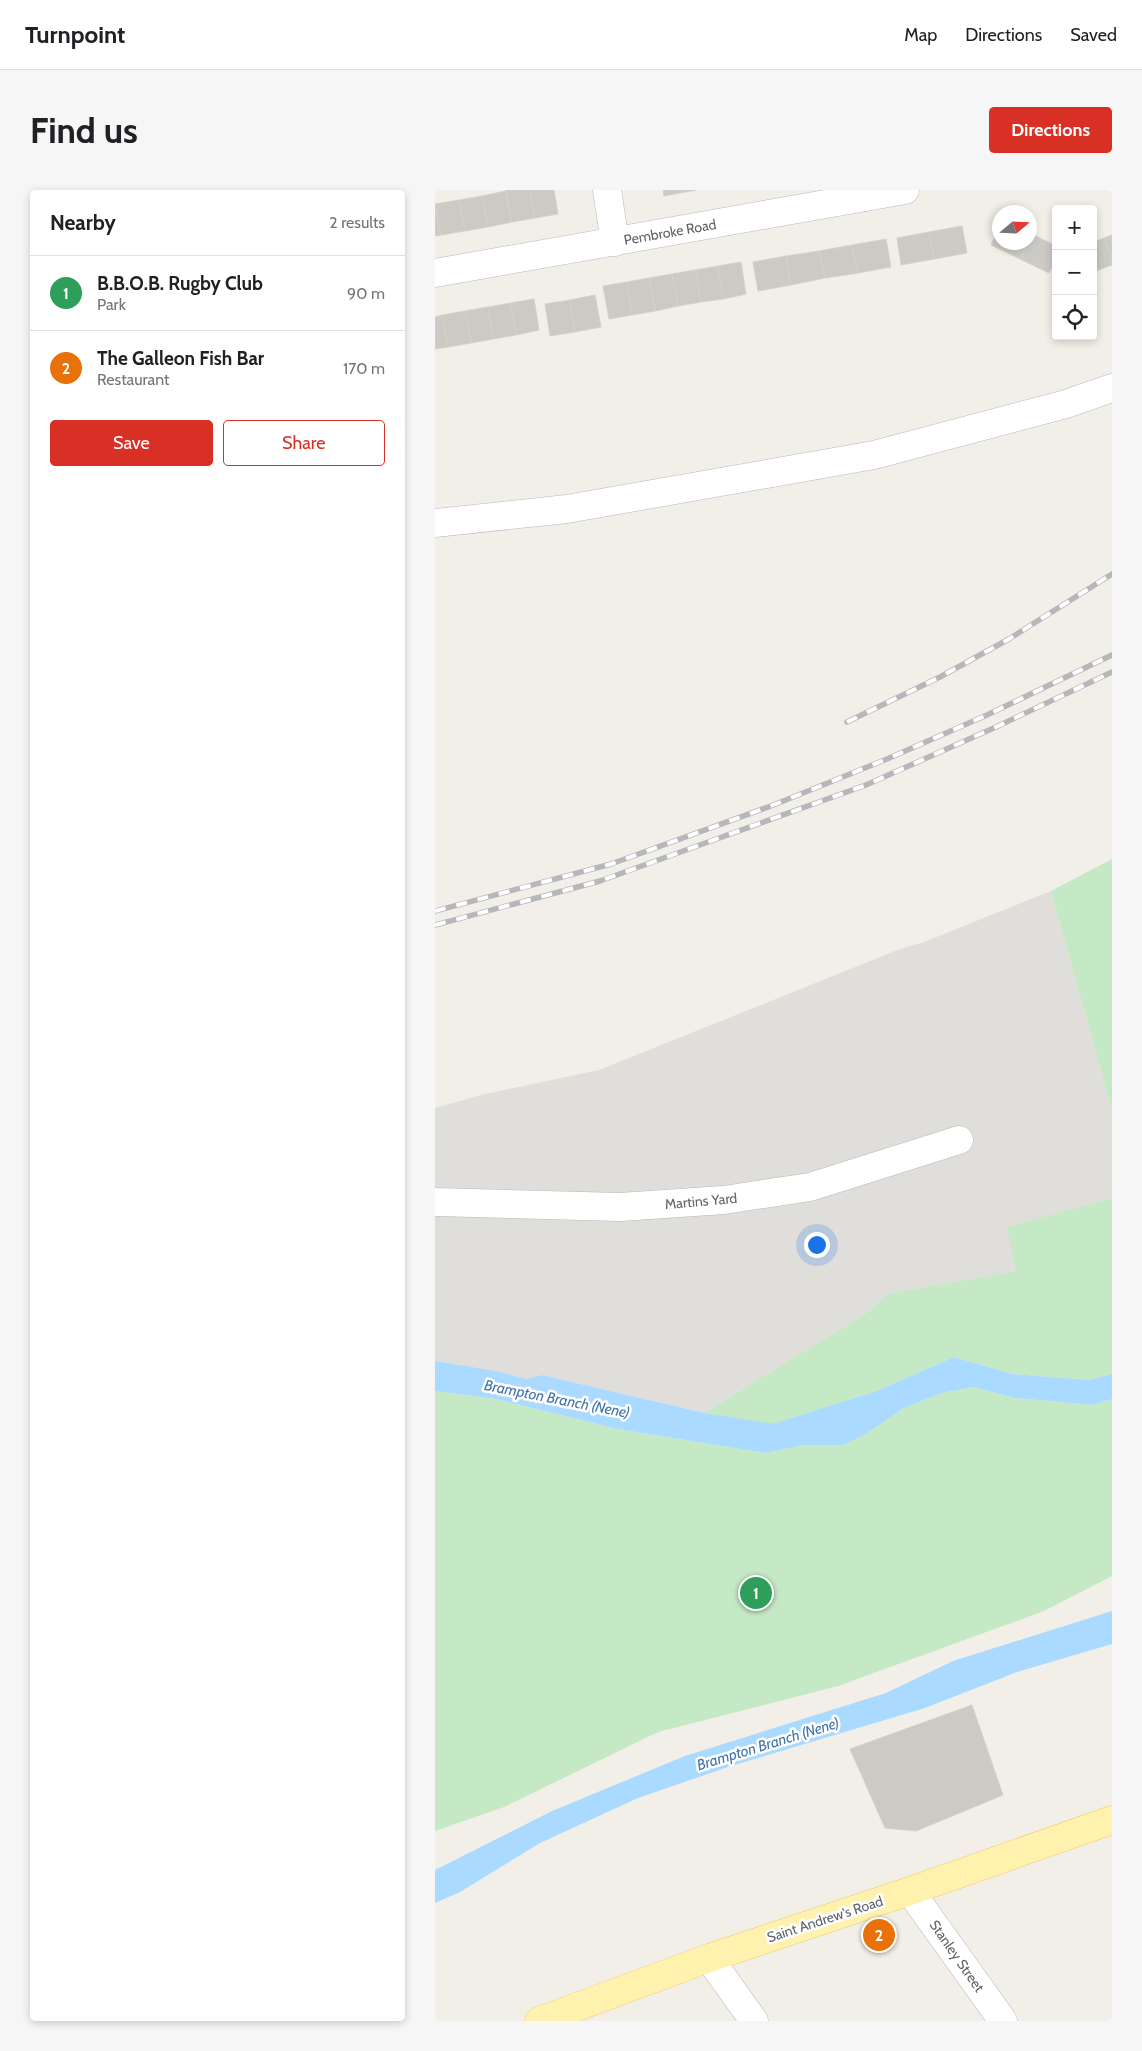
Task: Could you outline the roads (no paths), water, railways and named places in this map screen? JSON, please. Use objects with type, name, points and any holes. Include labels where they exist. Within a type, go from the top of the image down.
[{"type":"main road","name":"Saint Andrew's Road","points":[[539,2021],[709,1958],[1111,1823]]},
{"type":"street","points":[[607,190],[615,242]]},
{"type":"street","name":"Pembroke Road","points":[[435,273],[905,190]]},
{"type":"street","points":[[435,523],[567,509],[874,455],[1066,404],[1112,388]]},
{"type":"street","name":"Martins Yard","points":[[435,1202],[620,1206],[724,1200],[811,1187],[959,1140]]},
{"type":"street","name":"Stanley Street","points":[[911,1891],[1003,2021]]},
{"type":"street","points":[[709,1958],[754,2021]]},
{"type":"water","name":"Brampton Branch (Nene)","points":[[954,1357],[1012,1374],[1089,1380],[1112,1374],[1112,1399],[1092,1405],[1015,1398],[973,1387],[942,1393],[904,1408],[864,1435],[843,1445],[803,1445],[766,1453],[618,1429],[496,1399],[435,1391],[435,1361],[497,1371],[527,1379],[542,1375],[704,1413],[773,1424],[874,1392]]},
{"type":"water","name":"Brampton Branch (Nene)","points":[[1112,1611],[1112,1644],[1017,1672],[925,1708],[731,1766],[638,1798],[540,1843],[460,1892],[435,1903],[435,1870],[552,1811],[685,1756],[886,1693],[953,1661]]},
{"type":"railway","points":[[847,722],[940,677],[1009,639],[1112,574]]},
{"type":"railway","points":[[435,911],[611,864],[771,806],[887,759],[987,715],[1112,655]]},
{"type":"railway","points":[[435,925],[600,881],[866,785],[996,727],[1112,672]]},
{"type":"place","name":"B.B.O.B. Rugby Club","points":[[756,1593]]},
{"type":"place","name":"The Galleon Fish Bar","points":[[879,1935]]}]
